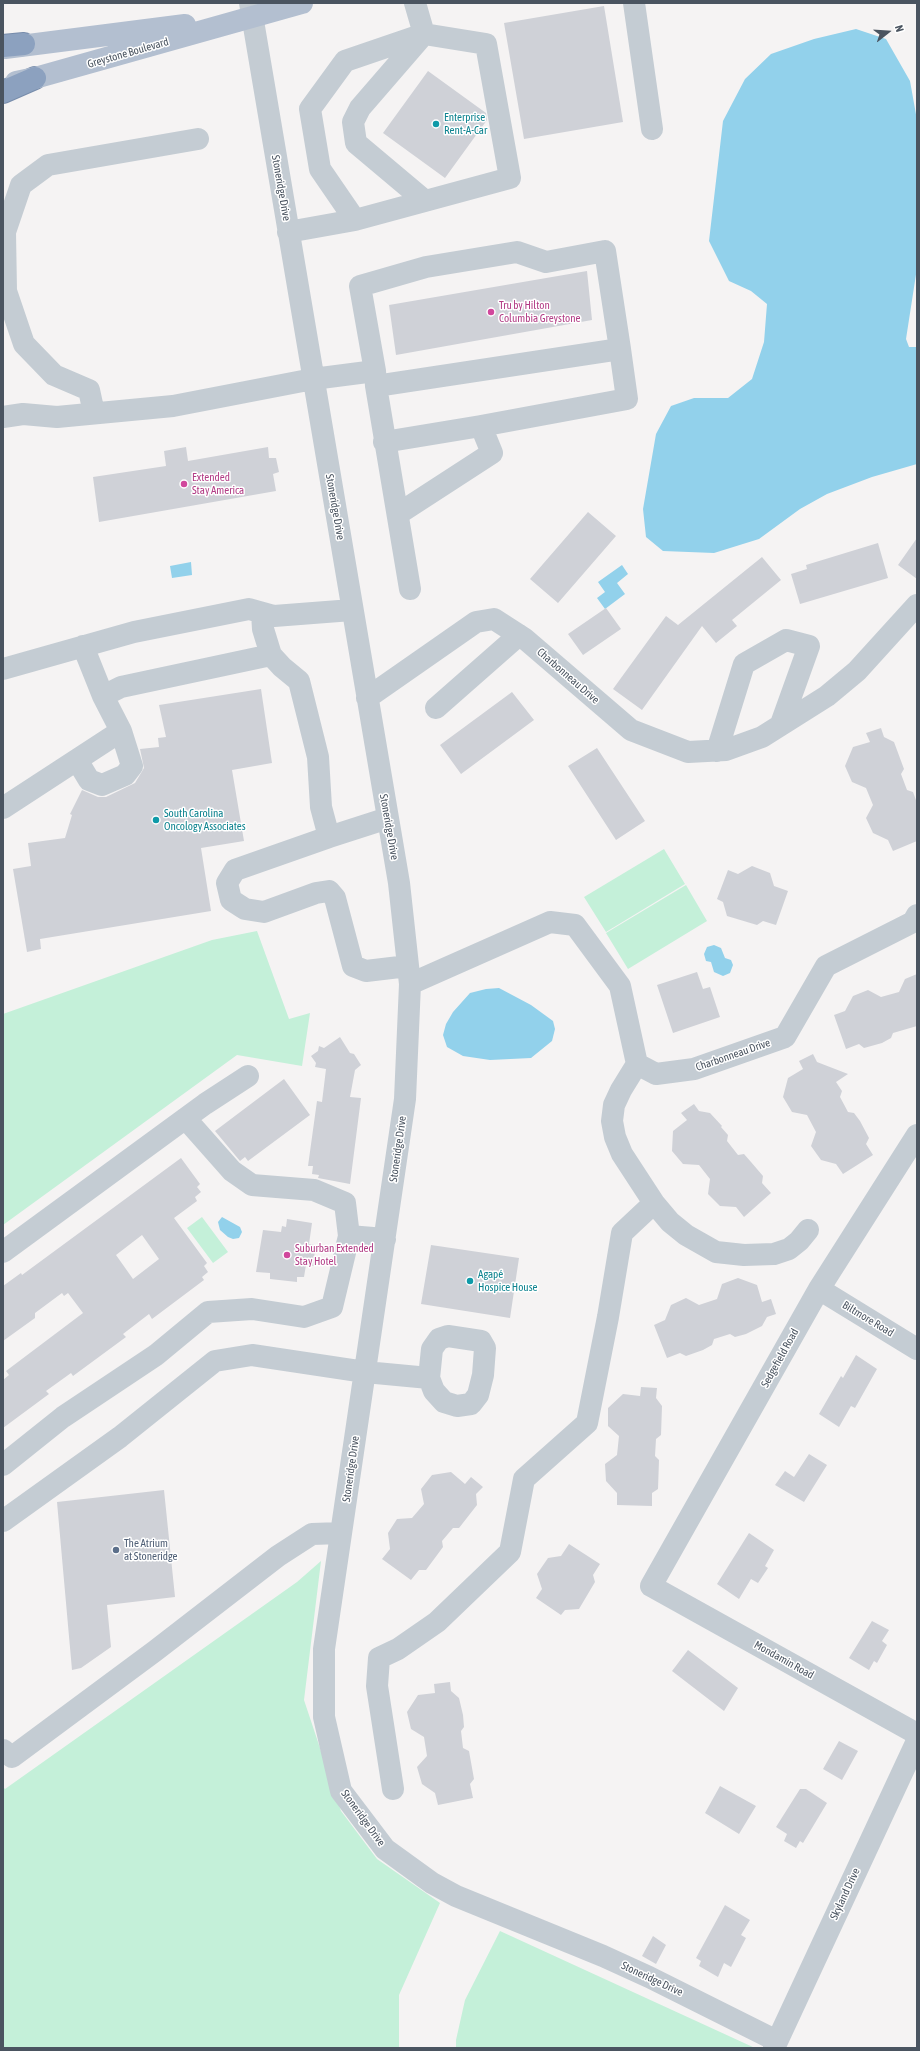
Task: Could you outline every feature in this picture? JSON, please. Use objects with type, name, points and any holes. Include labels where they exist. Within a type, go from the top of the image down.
[{"type":"highway","points":[[3,47],[24,44]]},
{"type":"highway","points":[[3,92],[36,78]]},
{"type":"main road","name":"Greystone Boulevard","points":[[24,44],[302,3]]},
{"type":"main road","name":"Greystone Boulevard","points":[[3,85],[36,78],[251,10]]},
{"type":"street","points":[[415,3],[424,34]]},
{"type":"street","points":[[634,3],[652,130]]},
{"type":"street","name":"Stoneridge Drive","points":[[251,10],[399,883],[409,975],[405,1098],[324,1650],[324,1717],[341,1790],[385,1849],[432,1883],[456,1896],[603,1956],[775,2045]]},
{"type":"street","points":[[424,34],[360,108],[353,122],[356,143],[425,201]]},
{"type":"street","points":[[288,232],[355,220],[510,178],[486,44],[424,34],[345,61],[310,109],[320,169],[355,220]]},
{"type":"street","points":[[94,414],[89,390],[54,375],[24,344],[6,291],[5,232],[20,185],[48,165],[198,139]]},
{"type":"street","points":[[384,442],[627,399],[605,251],[546,262],[516,252],[426,267],[360,286],[384,442],[398,514],[410,589]]},
{"type":"street","points":[[3,417],[23,414],[57,417],[173,406],[313,379],[375,378],[620,349]]},
{"type":"street","points":[[398,514],[492,453],[481,426]]},
{"type":"street","name":"Charbonneau Drive","points":[[367,698],[476,622],[494,619],[519,636],[631,730],[688,752],[726,750],[762,737],[827,696],[857,671],[917,605]]},
{"type":"street","points":[[3,669],[134,632],[249,609],[274,616],[352,610]]},
{"type":"street","points":[[262,613],[263,629],[271,655],[282,667],[299,681],[318,757],[321,807],[329,837]]},
{"type":"street","points":[[436,708],[519,636]]},
{"type":"street","points":[[717,751],[744,664],[786,640],[809,646],[781,724]]},
{"type":"street","points":[[77,760],[89,780],[102,785],[125,775],[132,766],[121,731],[104,696],[83,646]]},
{"type":"street","points":[[104,696],[121,687],[271,655]]},
{"type":"street","points":[[3,808],[121,731]]},
{"type":"street","points":[[388,818],[235,870],[227,883],[231,900],[245,909],[264,912],[316,893],[329,891],[335,898],[353,966],[366,970],[409,975],[550,922],[575,925],[620,986],[637,1064],[614,1105],[612,1121],[615,1138],[622,1154],[654,1203],[670,1222],[686,1235],[716,1252],[744,1255],[774,1254],[788,1249],[799,1241],[808,1230]]},
{"type":"street","name":"Charbonneau Drive","points":[[637,1064],[656,1074],[694,1069],[785,1037],[826,966],[913,922],[917,915]]},
{"type":"street","points":[[3,1252],[186,1119],[248,1076]]},
{"type":"street","points":[[3,1464],[63,1417],[156,1355],[208,1312],[252,1309],[304,1317],[332,1307],[349,1236],[345,1203],[314,1190],[252,1185],[232,1172],[186,1119]]},
{"type":"street","name":"Sedgefield Road","points":[[651,1586],[819,1289],[917,1135]]},
{"type":"street","points":[[393,1790],[377,1686],[379,1658],[398,1648],[437,1622],[510,1552],[524,1479],[587,1423],[608,1317],[622,1233],[654,1203]]},
{"type":"street","points":[[349,1236],[385,1239]]},
{"type":"street","name":"Biltmore Road","points":[[819,1289],[917,1349]]},
{"type":"street","points":[[3,1521],[120,1437],[214,1361],[252,1355],[365,1372],[429,1378]]},
{"type":"street","points":[[3,1750],[12,1757],[155,1651],[278,1556],[312,1534],[341,1533]]},
{"type":"street","name":"Mondamin Road","points":[[651,1586],[917,1734]]},
{"type":"street","name":"Skyland Drive","points":[[775,2045],[917,1741]]},
{"type":"green space","points":[[664,849],[685,884],[606,932],[584,897]]},
{"type":"green space","points":[[686,885],[707,921],[628,969],[606,933]]},
{"type":"green space","points":[[257,931],[289,1019],[310,1013],[302,1066],[237,1055],[3,1225],[3,1014],[212,940]]},
{"type":"green space","points":[[202,1217],[228,1252],[213,1263],[187,1228]]},
{"type":"green space","points":[[321,1561],[304,1700],[341,1811],[377,1859],[440,1903],[399,1995],[399,2048],[3,2048],[3,1787],[5,1789],[297,1582]]},
{"type":"green space","points":[[500,1931],[755,2048],[456,2048],[456,2040],[465,2000]]},
{"type":"water","points":[[856,29],[886,39],[910,81],[917,120],[917,268],[906,339],[909,347],[917,347],[917,464],[872,477],[827,494],[800,509],[759,539],[714,553],[663,551],[646,537],[643,509],[656,434],[671,406],[694,398],[728,398],[752,379],[764,342],[767,304],[751,291],[729,281],[709,241],[723,121],[745,79],[771,54],[814,39]]},
{"type":"water","points":[[191,562],[192,575],[172,578],[170,566]]},
{"type":"water","points":[[622,565],[628,574],[617,583],[625,594],[605,609],[597,598],[605,592],[598,582]]},
{"type":"water","points":[[714,945],[721,948],[725,958],[731,960],[733,965],[730,973],[723,976],[714,972],[711,962],[706,961],[704,954],[707,947]]},
{"type":"water","points":[[499,988],[531,1005],[553,1021],[555,1029],[552,1041],[531,1058],[490,1060],[463,1056],[447,1047],[443,1035],[446,1024],[453,1012],[470,993],[486,989]]},
{"type":"water","points":[[222,1217],[240,1227],[242,1232],[239,1238],[233,1239],[228,1237],[220,1230],[218,1222]]},
{"type":"building","points":[[604,6],[623,122],[524,139],[504,23]]},
{"type":"building","name":"Enterprise Rent-A-Car","points":[[428,71],[486,113],[487,120],[445,178],[383,133]]},
{"type":"building","name":"Tru by Hilton Columbia Greystone","points":[[587,271],[592,320],[396,355],[389,305]]},
{"type":"building","name":"Extended Stay America","points":[[186,447],[188,461],[268,447],[269,458],[276,458],[279,472],[273,474],[276,491],[99,522],[93,477],[166,466],[164,451]]},
{"type":"building","points":[[588,512],[616,536],[558,603],[530,579]]},
{"type":"building","points":[[917,538],[917,579],[898,565]]},
{"type":"building","points":[[878,543],[888,578],[800,604],[791,574],[807,569],[806,565]]},
{"type":"building","points":[[762,557],[781,580],[732,620],[737,626],[716,643],[702,626],[642,710],[613,689],[666,616],[678,625]]},
{"type":"building","points":[[606,608],[621,629],[583,655],[568,634]]},
{"type":"building","name":"South Carolina Oncology Associates","points":[[261,689],[272,763],[232,770],[244,841],[201,848],[211,911],[40,939],[41,949],[27,952],[13,869],[31,866],[28,843],[65,838],[72,815],[70,814],[82,790],[98,797],[106,797],[135,783],[144,768],[140,749],[159,747],[158,738],[166,737],[159,705]]},
{"type":"building","points":[[512,692],[534,720],[461,774],[440,745]]},
{"type":"building","points":[[881,728],[884,737],[894,742],[904,769],[901,774],[907,790],[913,792],[917,803],[917,841],[893,851],[888,840],[873,833],[866,818],[873,805],[866,788],[852,782],[845,766],[853,747],[870,742],[866,733]]},
{"type":"building","points":[[597,748],[645,821],[616,840],[568,766]]},
{"type":"building","points":[[752,866],[770,873],[774,886],[788,891],[776,925],[763,921],[757,925],[727,916],[723,902],[717,899],[728,870],[738,874]]},
{"type":"building","points":[[697,972],[703,989],[710,987],[720,1017],[673,1033],[657,985]]},
{"type":"building","points":[[917,974],[917,1026],[893,1033],[891,1038],[882,1043],[864,1048],[859,1044],[846,1049],[834,1015],[845,1011],[853,996],[868,990],[881,997],[899,992],[905,979]]},
{"type":"building","points":[[340,1037],[350,1053],[354,1054],[361,1065],[355,1070],[350,1097],[361,1098],[350,1184],[318,1178],[319,1175],[312,1174],[313,1166],[308,1166],[317,1101],[322,1102],[326,1069],[315,1067],[316,1063],[311,1056],[318,1051],[319,1046],[324,1048]]},
{"type":"building","points":[[813,1054],[817,1062],[848,1074],[836,1082],[842,1091],[840,1097],[848,1112],[854,1113],[860,1121],[869,1138],[866,1144],[873,1155],[843,1174],[836,1164],[821,1160],[811,1146],[816,1132],[807,1115],[792,1112],[783,1097],[788,1078],[803,1069],[799,1061]]},
{"type":"building","points":[[284,1079],[310,1115],[248,1161],[245,1157],[240,1161],[215,1131]]},
{"type":"building","points":[[694,1104],[699,1111],[710,1113],[722,1126],[721,1127],[728,1135],[727,1141],[738,1155],[744,1154],[763,1176],[762,1183],[771,1193],[744,1217],[736,1207],[720,1206],[708,1194],[710,1179],[699,1165],[683,1164],[672,1151],[673,1131],[687,1120],[681,1113]]},
{"type":"building","points":[[181,1158],[200,1184],[197,1187],[201,1192],[195,1197],[197,1201],[174,1218],[207,1263],[204,1266],[208,1272],[202,1277],[204,1280],[152,1319],[149,1314],[123,1334],[126,1337],[73,1376],[71,1373],[46,1391],[49,1394],[3,1428],[3,1380],[9,1375],[6,1371],[83,1313],[68,1293],[64,1296],[62,1293],[35,1313],[35,1318],[3,1341],[3,1286],[21,1273],[22,1275]],"holes":[[[142,1235],[159,1259],[133,1279],[116,1255]]]},
{"type":"building","name":"Suburban Extended Stay Hotel","points":[[287,1219],[312,1223],[309,1244],[315,1245],[314,1266],[306,1265],[304,1277],[297,1277],[297,1282],[270,1279],[270,1273],[256,1272],[263,1230],[281,1232],[282,1226],[286,1227]]},
{"type":"building","name":"Agapé Hospice House","points":[[431,1245],[519,1258],[510,1318],[421,1304]]},
{"type":"building","points":[[738,1278],[757,1285],[762,1302],[771,1299],[776,1314],[767,1317],[762,1326],[746,1334],[735,1337],[730,1334],[714,1339],[712,1345],[703,1350],[686,1356],[680,1353],[667,1358],[654,1325],[665,1320],[671,1305],[686,1298],[699,1305],[717,1299],[722,1284]]},
{"type":"building","points":[[856,1355],[877,1369],[855,1408],[851,1406],[839,1427],[819,1414],[841,1376],[843,1378]]},
{"type":"building","points":[[641,1387],[657,1388],[656,1398],[662,1406],[661,1435],[656,1439],[655,1456],[659,1460],[658,1489],[652,1493],[652,1506],[617,1505],[617,1493],[606,1481],[605,1464],[617,1455],[619,1436],[608,1426],[608,1408],[623,1394],[640,1396]]},
{"type":"building","points":[[809,1454],[827,1465],[804,1502],[775,1485],[785,1471],[794,1477]]},
{"type":"building","points":[[451,1472],[465,1484],[471,1477],[483,1487],[476,1494],[477,1505],[459,1528],[453,1528],[442,1541],[443,1547],[426,1570],[419,1570],[411,1580],[382,1559],[390,1549],[388,1533],[397,1519],[412,1518],[424,1504],[421,1489],[432,1475]]},
{"type":"building","name":"The Atrium at Stoneridge","points":[[164,1490],[175,1597],[107,1605],[111,1647],[81,1668],[72,1670],[57,1502]]},
{"type":"building","points":[[749,1533],[774,1550],[765,1566],[768,1568],[758,1583],[751,1579],[739,1599],[717,1584]]},
{"type":"building","points":[[569,1544],[600,1564],[593,1575],[595,1582],[579,1609],[565,1610],[561,1615],[536,1598],[542,1589],[537,1574],[548,1558],[561,1556]]},
{"type":"building","points":[[872,1621],[889,1630],[882,1641],[887,1645],[877,1663],[874,1661],[869,1670],[849,1658]]},
{"type":"building","points":[[688,1650],[738,1688],[724,1711],[672,1671]]},
{"type":"building","points":[[450,1682],[451,1691],[459,1698],[463,1715],[464,1727],[461,1731],[463,1748],[469,1751],[474,1779],[470,1784],[473,1798],[438,1805],[435,1793],[422,1784],[417,1767],[427,1756],[424,1737],[411,1729],[407,1712],[418,1695],[435,1693],[434,1684]]},
{"type":"building","points":[[839,1741],[858,1751],[842,1780],[823,1769]]},
{"type":"building","points":[[720,1786],[756,1806],[739,1834],[705,1813]]},
{"type":"building","points":[[800,1789],[806,1789],[827,1803],[803,1843],[800,1841],[796,1848],[784,1841],[787,1834],[776,1827]]},
{"type":"building","points":[[725,1905],[750,1920],[741,1935],[746,1938],[731,1967],[724,1963],[718,1977],[699,1966],[701,1961],[696,1958]]},
{"type":"building","points":[[653,1936],[666,1945],[656,1964],[642,1956]]},
{"type":"place","name":"Enterprise Rent-A-Car","points":[[436,124]]},
{"type":"place","name":"Tru by Hilton Columbia Greystone","points":[[491,312]]},
{"type":"place","name":"Extended Stay America","points":[[184,484]]},
{"type":"place","name":"South Carolina Oncology Associates","points":[[156,820]]},
{"type":"place","name":"Suburban Extended Stay Hotel","points":[[287,1255]]},
{"type":"place","name":"Agapé Hospice House","points":[[470,1281]]},
{"type":"place","name":"The Atrium at Stoneridge","points":[[116,1550]]}]
